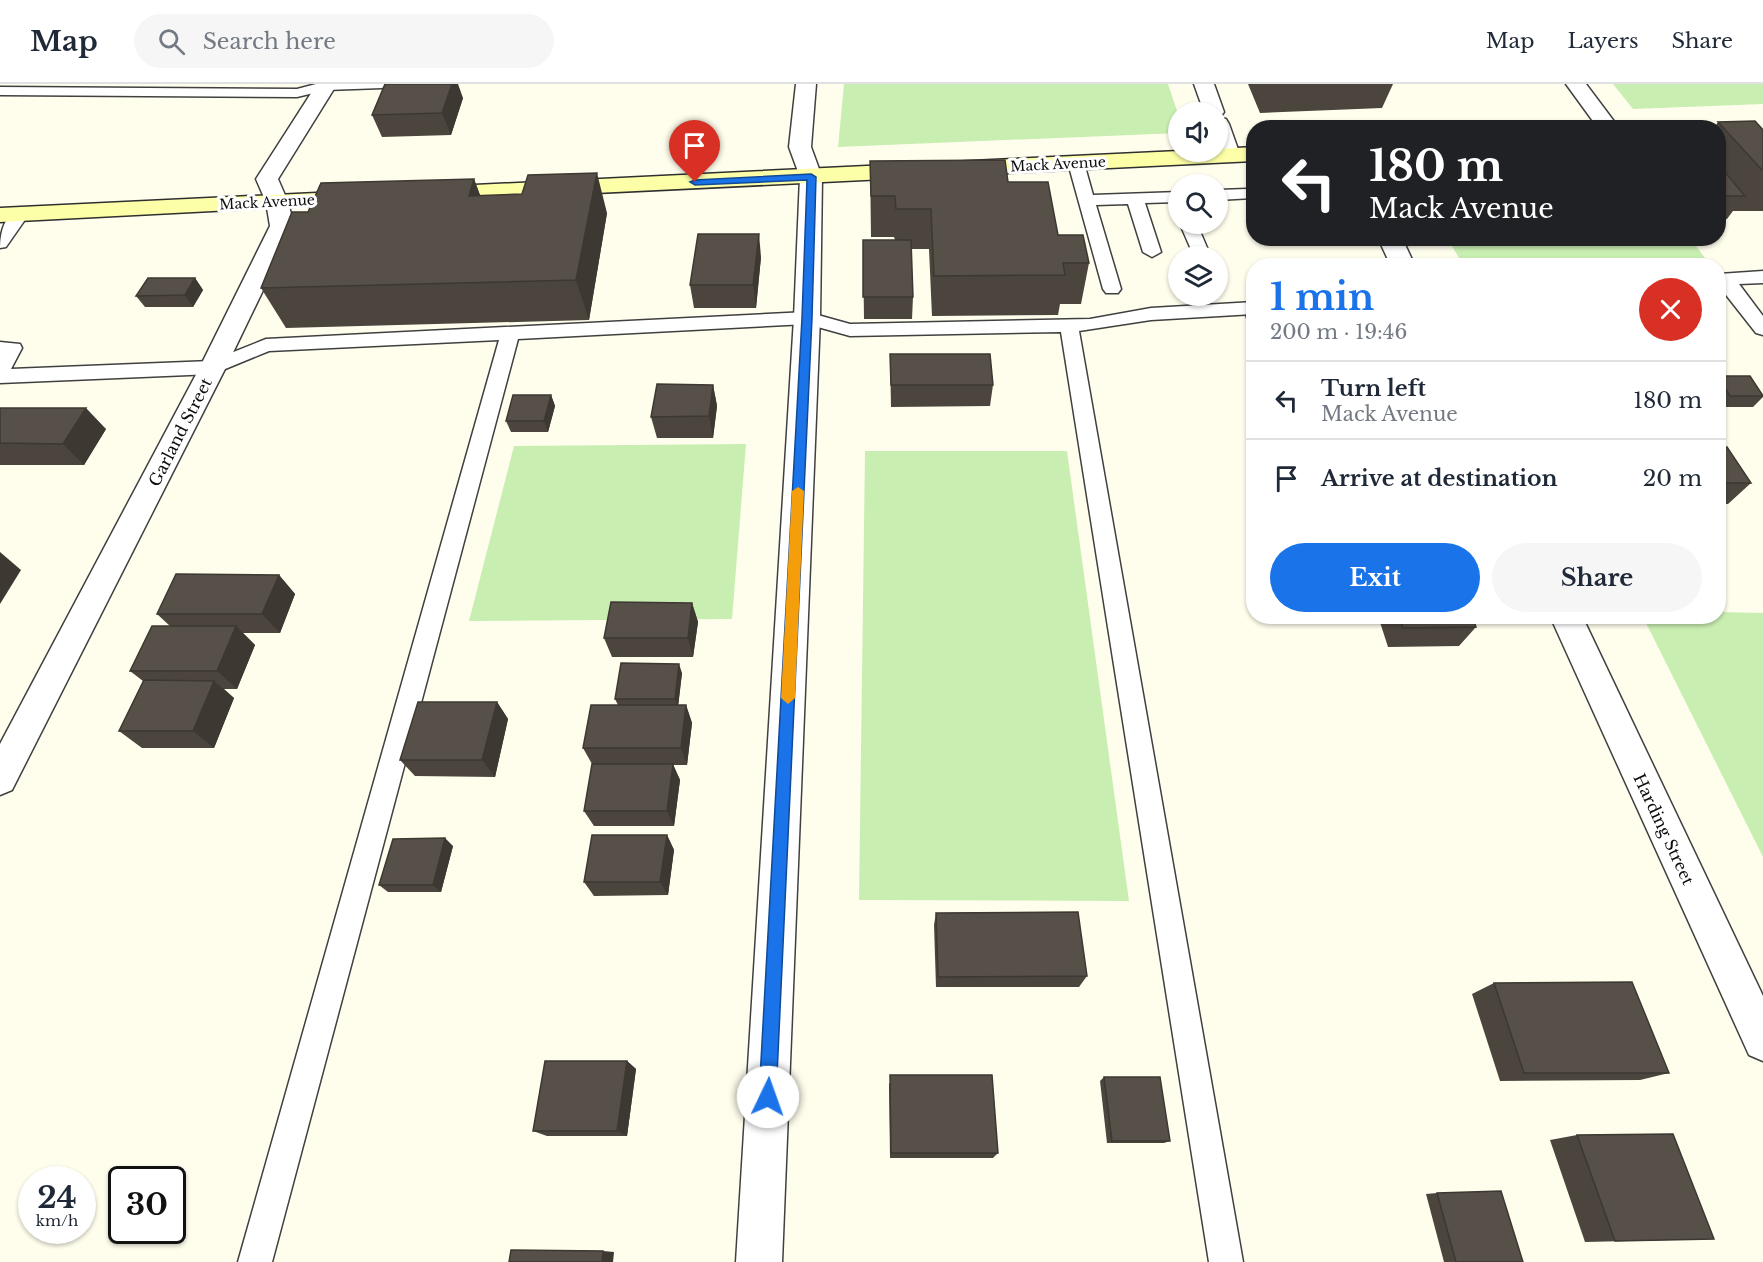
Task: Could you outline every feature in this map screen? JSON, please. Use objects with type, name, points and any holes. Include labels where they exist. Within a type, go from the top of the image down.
[{"type":"main road","name":"Mack Avenue","points":[[407,196],[1246,154]]},
{"type":"main road","name":"Mack Avenue","points":[[10,214],[384,197]]},
{"type":"street","points":[[759,1262],[807,318],[811,177],[800,147],[806,84]]},
{"type":"street","points":[[1204,84],[1210,102]]},
{"type":"street","points":[[1576,84],[1603,120]]},
{"type":"street","name":"Garland Street","points":[[0,779],[213,367],[282,226],[277,202],[267,179],[327,85]]},
{"type":"street","name":"Harding Street","points":[[1570,624],[1763,1041]]},
{"type":"lane","points":[[0,91],[112,88],[297,93],[327,85],[382,84]]},
{"type":"lane","points":[[1076,163],[1089,200],[1112,289]]},
{"type":"lane","points":[[1228,195],[1246,194]]},
{"type":"lane","points":[[1089,200],[1168,197]]},
{"type":"lane","points":[[1135,198],[1152,252]]},
{"type":"lane","points":[[0,243],[10,214]]},
{"type":"lane","points":[[1726,280],[1763,277]]},
{"type":"lane","points":[[1726,285],[1763,329]]},
{"type":"lane","points":[[0,376],[213,367],[266,345],[511,331],[807,318],[850,330],[1090,325],[1151,314],[1246,308]]},
{"type":"lane","points":[[1069,325],[1226,1262]]},
{"type":"lane","points":[[255,1262],[511,331]]},
{"type":"lane","points":[[0,348],[13,348],[0,372]]},
{"type":"green space","points":[[844,84],[1168,84],[1174,102],[1168,102],[1168,133],[838,147]]},
{"type":"green space","points":[[1613,84],[1763,84],[1763,104],[1633,109]]},
{"type":"green space","points":[[1452,246],[1696,246],[1705,258],[1459,258]]},
{"type":"green space","points":[[746,444],[732,619],[469,621],[514,446]]},
{"type":"green space","points":[[865,451],[1067,451],[1129,901],[859,900]]},
{"type":"green space","points":[[1726,612],[1763,613],[1763,857],[1646,624],[1726,624]]},
{"type":"building","points":[[385,84],[452,84],[442,113],[372,115]]},
{"type":"building","points":[[1755,121],[1763,130],[1763,170],[1726,131],[1726,122]]},
{"type":"building","points":[[1005,160],[1008,182],[1048,182],[1058,235],[1083,235],[1089,263],[1063,263],[1065,275],[934,276],[931,209],[896,209],[895,196],[871,196],[870,161]]},
{"type":"building","points":[[597,173],[576,280],[261,288],[292,212],[308,212],[321,183],[474,179],[469,196],[522,194],[528,175]]},
{"type":"building","points":[[1726,173],[1745,196],[1726,196]]},
{"type":"building","points":[[698,234],[759,234],[753,285],[690,285]]},
{"type":"building","points":[[863,240],[911,240],[913,297],[863,297]]},
{"type":"building","points":[[148,278],[195,278],[185,295],[136,296]]},
{"type":"building","points":[[890,354],[990,354],[993,385],[891,385]]},
{"type":"building","points":[[1726,376],[1750,376],[1763,396],[1730,396],[1726,390]]},
{"type":"building","points":[[657,384],[713,385],[709,416],[651,417]]},
{"type":"building","points":[[513,395],[551,395],[544,421],[506,421]]},
{"type":"building","points":[[0,408],[86,408],[63,444],[0,443]]},
{"type":"building","points":[[1726,447],[1727,447],[1751,483],[1726,483]]},
{"type":"building","points":[[176,574],[279,575],[262,614],[157,614]]},
{"type":"building","points":[[611,602],[692,603],[688,638],[604,638]]},
{"type":"building","points":[[1402,624],[1475,624],[1476,627],[1403,628]]},
{"type":"building","points":[[152,626],[236,626],[217,671],[130,671]]},
{"type":"building","points":[[621,663],[679,664],[675,699],[615,699]]},
{"type":"building","points":[[144,680],[214,681],[193,731],[119,731]]},
{"type":"building","points":[[418,702],[497,702],[482,760],[400,760]]},
{"type":"building","points":[[591,705],[686,705],[681,748],[583,748]]},
{"type":"building","points":[[592,764],[673,764],[667,811],[584,811]]},
{"type":"building","points":[[592,835],[667,835],[660,882],[584,882]]},
{"type":"building","points":[[445,838],[433,885],[379,885],[393,839]]},
{"type":"building","points":[[1078,912],[1087,976],[938,977],[936,913]]},
{"type":"building","points":[[1632,982],[1669,1073],[1524,1073],[1494,983]]},
{"type":"building","points":[[545,1061],[627,1061],[617,1131],[533,1131]]},
{"type":"building","points":[[890,1075],[992,1075],[998,1153],[891,1153]]},
{"type":"building","points":[[1104,1077],[1160,1077],[1170,1141],[1112,1141]]},
{"type":"building","points":[[1673,1134],[1714,1239],[1615,1241],[1577,1135]]},
{"type":"building","points":[[1501,1191],[1523,1262],[1456,1262],[1437,1193]]},
{"type":"building","points":[[511,1250],[603,1251],[602,1262],[509,1262]]},
{"type":"slow traffic","points":[[788,698],[798,491]]},
{"type":"route","points":[[695,182],[811,177],[807,318],[768,1097]]}]
